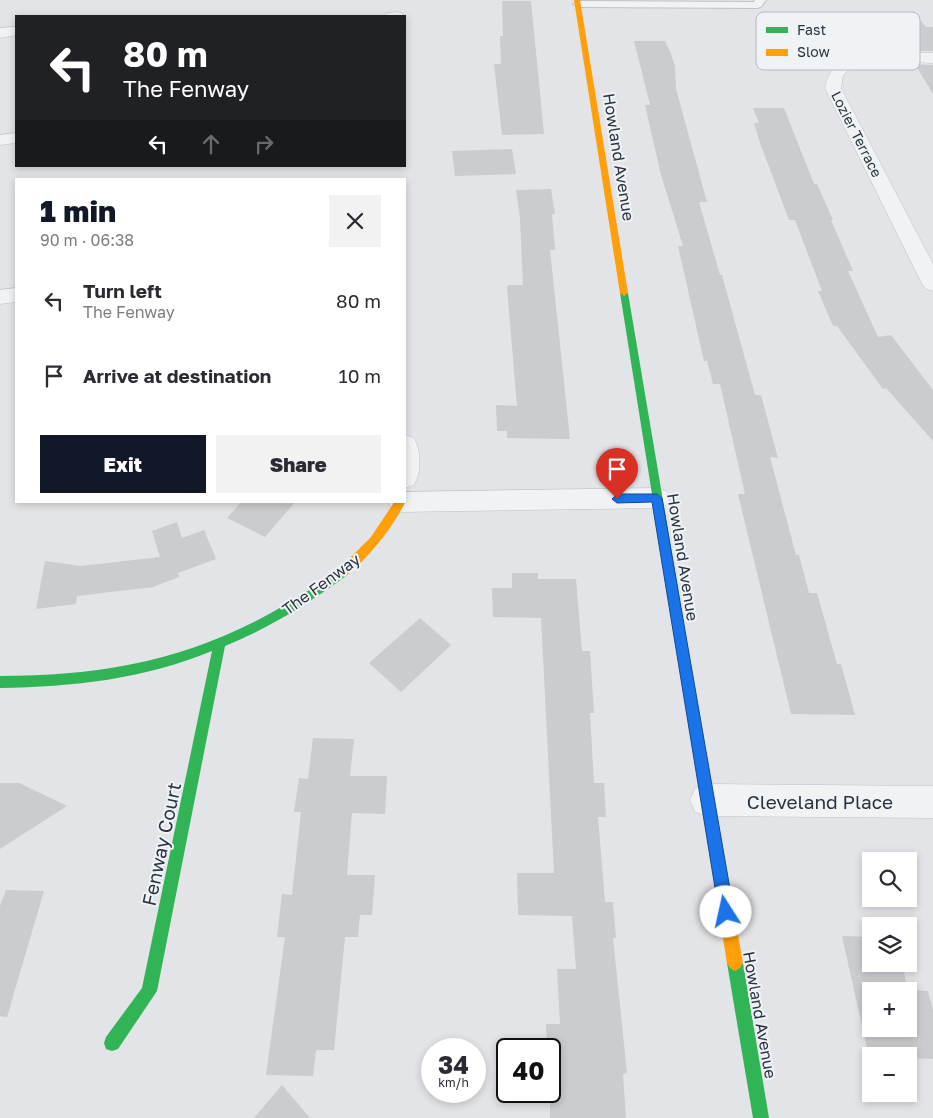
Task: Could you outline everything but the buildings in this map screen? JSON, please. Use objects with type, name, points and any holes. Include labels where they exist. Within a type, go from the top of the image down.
[{"type":"street","name":"Howland Avenue","points":[[577,2],[657,498],[761,1118]]},
{"type":"street","points":[[0,33],[15,31]]},
{"type":"street","name":"Lozier Terrace","points":[[920,58],[933,58]]},
{"type":"street","name":"Lozier Terrace","points":[[839,70],[832,79],[833,88],[933,284]]},
{"type":"street","points":[[0,140],[15,138]]},
{"type":"street","points":[[0,296],[15,295]]},
{"type":"street","points":[[406,450],[408,463],[406,473]]},
{"type":"street","points":[[406,494],[657,498]]},
{"type":"street","name":"The Fenway","points":[[0,682],[55,682],[124,672],[191,654],[220,643],[278,615],[325,585],[365,552],[387,528],[398,503]]},
{"type":"street","name":"Fenway Court","points":[[112,1043],[148,991],[220,643]]},
{"type":"street","name":"Cleveland Place","points":[[707,800],[933,802]]},
{"type":"lane","points":[[577,2],[757,5],[761,0]]},
{"type":"traffic: fast","points":[[624,293],[693,714]]},
{"type":"traffic: fast","points":[[0,682],[55,681],[96,677],[172,660],[232,638],[261,624],[290,608],[342,573]]},
{"type":"traffic: fast","points":[[112,1043],[149,991],[220,643]]},
{"type":"traffic: fast","points":[[735,963],[761,1118]]},
{"type":"traffic: slow","points":[[577,0],[624,293]]},
{"type":"traffic: slow","points":[[342,573],[375,540],[400,503]]},
{"type":"traffic: slow","points":[[693,714],[735,963]]},
{"type":"route","points":[[617,499],[657,498],[726,912]]}]
